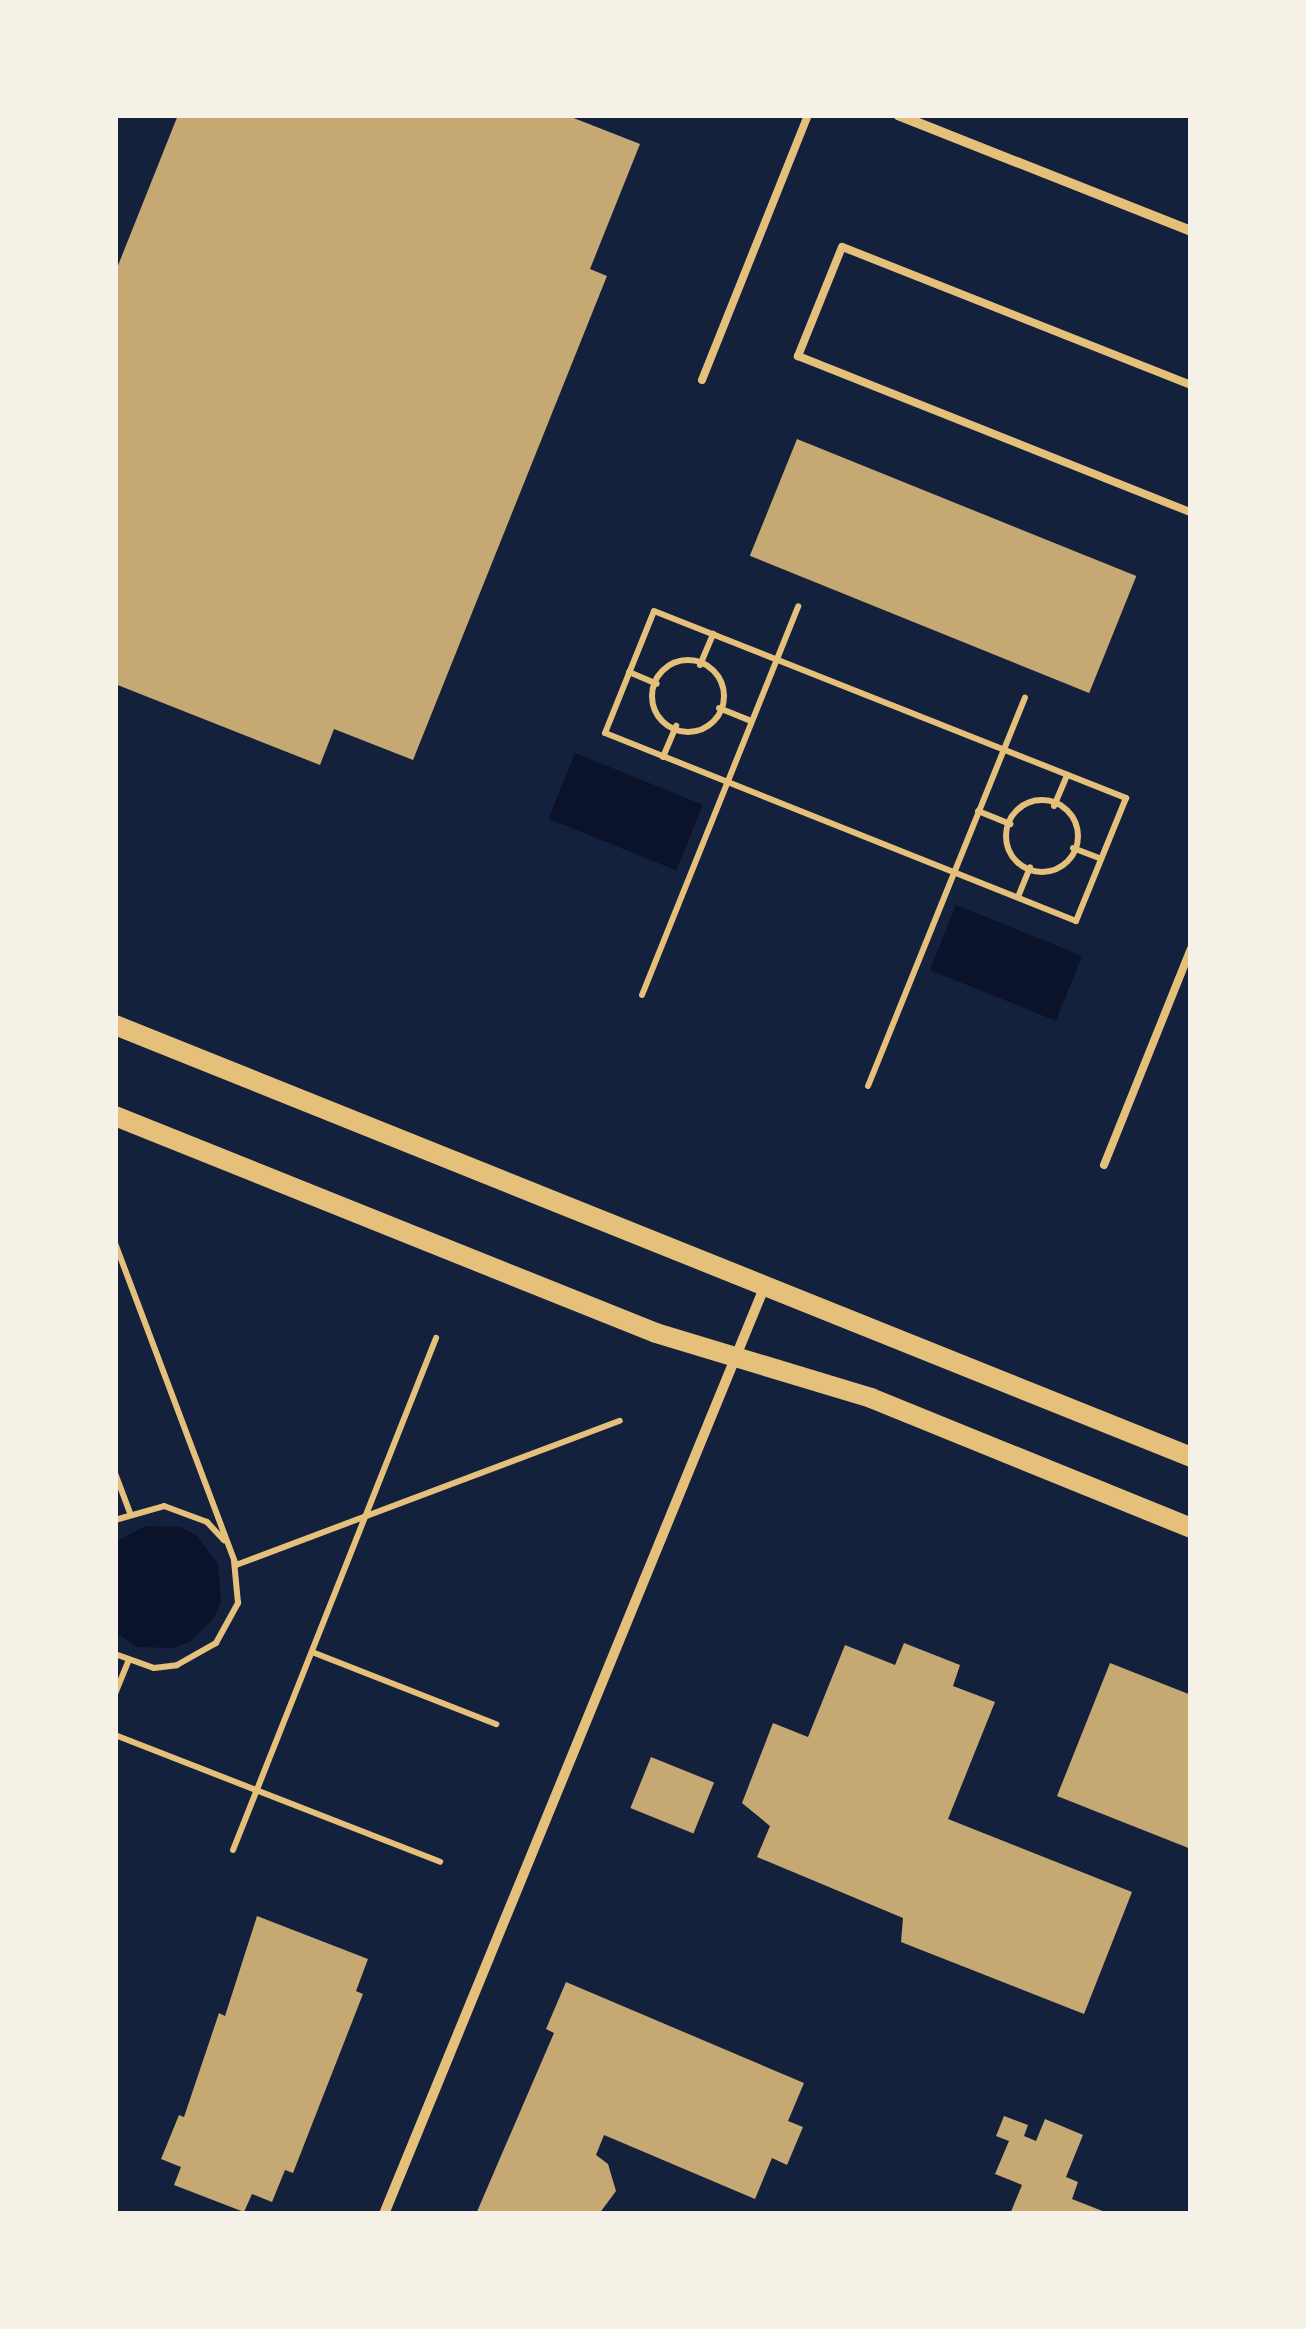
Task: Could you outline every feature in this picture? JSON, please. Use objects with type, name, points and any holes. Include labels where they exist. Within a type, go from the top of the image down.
[{"type":"main road","points":[[115,1025],[1191,1457]]},
{"type":"main road","points":[[115,1116],[656,1333],[871,1398],[1191,1528]]},
{"type":"street","points":[[898,115],[1191,231]]},
{"type":"street","points":[[384,2214],[764,1288]]},
{"type":"lane","points":[[702,380],[808,115]]},
{"type":"lane","points":[[1191,385],[842,247],[798,356],[1191,512]]},
{"type":"lane","points":[[1104,1165],[1191,949]]},
{"type":"path","points":[[642,995],[798,606]]},
{"type":"path","points":[[654,611],[713,634],[1126,798],[1076,920],[604,733],[654,611]]},
{"type":"path","points":[[700,665],[713,634]]},
{"type":"path","points":[[679,656],[721,674],[727,687],[710,729],[697,734],[654,717],[649,705],[657,684],[666,662],[679,656]]},
{"type":"path","points":[[629,672],[657,684]]},
{"type":"path","points":[[868,1086],[1024,697]]},
{"type":"path","points":[[718,708],[752,721]]},
{"type":"path","points":[[663,757],[676,726]]},
{"type":"path","points":[[1054,806],[1067,775]]},
{"type":"path","points":[[1033,798],[1054,806],[1076,814],[1081,827],[1065,870],[1051,875],[1009,859],[1003,846],[1020,803],[1033,798]]},
{"type":"path","points":[[978,811],[1012,824]]},
{"type":"path","points":[[1073,848],[1101,860]]},
{"type":"path","points":[[1018,898],[1030,867]]},
{"type":"path","points":[[115,1243],[236,1564],[238,1603],[216,1643],[177,1665],[128,1661],[115,1654]]},
{"type":"path","points":[[234,1850],[436,1338]]},
{"type":"path","points":[[236,1564],[620,1421]]},
{"type":"path","points":[[115,1472],[130,1512]]},
{"type":"path","points":[[115,1520],[130,1512],[164,1506],[187,1511],[224,1538],[236,1564]]},
{"type":"path","points":[[312,1652],[496,1724]]},
{"type":"path","points":[[115,1694],[128,1661]]},
{"type":"path","points":[[115,1735],[440,1862]]},
{"type":"water","points":[[575,753],[703,805],[676,871],[548,819]]},
{"type":"water","points":[[956,905],[1082,956],[1056,1021],[930,970]]},
{"type":"water","points":[[145,1526],[181,1527],[197,1536],[218,1564],[221,1600],[215,1617],[190,1642],[172,1648],[137,1647],[115,1632],[115,1542]]},
{"type":"building","points":[[178,115],[566,115],[640,144],[590,269],[607,276],[413,760],[334,729],[320,765],[115,684],[115,273]]},
{"type":"building","points":[[797,439],[1136,576],[1089,693],[750,556]]},
{"type":"building","points":[[904,1643],[960,1665],[953,1686],[995,1702],[948,1819],[1132,1892],[1084,2014],[901,1942],[903,1918],[757,1857],[770,1826],[742,1803],[773,1723],[808,1737],[845,1645],[895,1665]]},
{"type":"building","points":[[1110,1663],[1191,1695],[1191,1849],[1057,1796]]},
{"type":"building","points":[[651,1757],[714,1782],[693,1833],[630,1808]]},
{"type":"building","points":[[257,1916],[368,1959],[356,1991],[363,1994],[293,2173],[285,2170],[272,2202],[252,2194],[244,2212],[174,2185],[181,2167],[161,2159],[179,2115],[184,2117],[219,2013],[225,2016]]},
{"type":"building","points":[[566,1982],[804,2083],[788,2121],[803,2127],[787,2165],[772,2158],[755,2199],[604,2135],[596,2155],[608,2164],[616,2191],[599,2214],[476,2214],[554,2033],[546,2029]]},
{"type":"building","points":[[1004,2116],[1028,2125],[1024,2136],[1036,2141],[1045,2119],[1083,2135],[1066,2177],[1078,2182],[1072,2199],[1110,2214],[1010,2214],[1022,2185],[995,2174],[1009,2141],[996,2136]]}]
